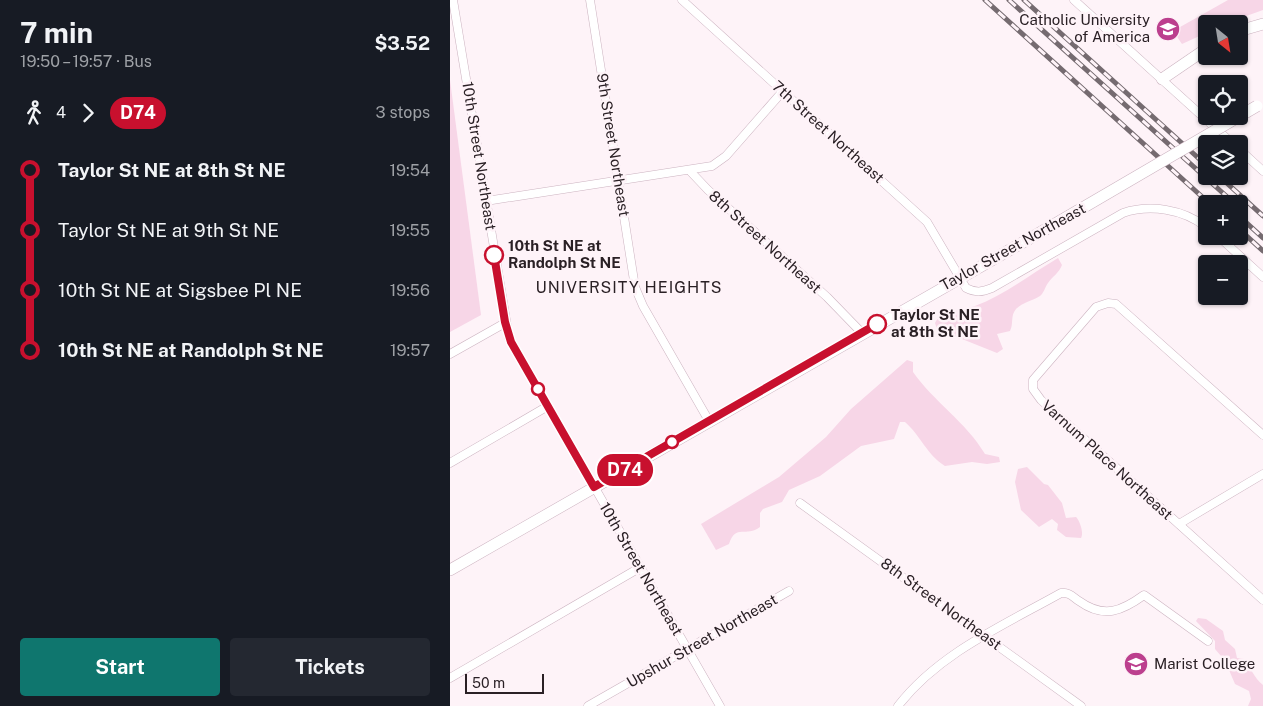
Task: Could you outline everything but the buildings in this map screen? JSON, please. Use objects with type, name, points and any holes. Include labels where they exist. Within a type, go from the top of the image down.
[{"type":"main road","points":[[1248,29],[1263,24]]},
{"type":"main road","points":[[1162,79],[1198,54]]},
{"type":"main road","name":"Taylor Street Northeast","points":[[450,570],[1055,224],[1260,104]]},
{"type":"street","name":"10th Street Northeast","points":[[453,0],[505,322],[514,347],[720,706]]},
{"type":"street","name":"9th Street Northeast","points":[[590,0],[636,292],[709,421]]},
{"type":"street","name":"7th Street Northeast","points":[[682,0],[927,222],[966,288],[973,292],[983,292],[1123,213],[1134,209],[1169,211],[1189,217],[1198,222]]},
{"type":"street","points":[[1074,0],[1223,135]]},
{"type":"street","points":[[486,201],[690,171],[712,166],[723,159],[784,91]]},
{"type":"street","points":[[1248,157],[1263,171]]},
{"type":"street","name":"8th Street Northeast","points":[[690,171],[708,190],[827,297],[862,333]]},
{"type":"street","points":[[1228,245],[1263,278]]},
{"type":"street","name":"Varnum Place Northeast","points":[[1179,524],[1041,400],[1033,389],[1033,380],[1037,373],[1096,307],[1108,303],[1116,304],[1263,435]]},
{"type":"street","points":[[450,354],[505,322]]},
{"type":"street","points":[[450,463],[548,406]]},
{"type":"street","points":[[1263,474],[1179,524],[1263,600]]},
{"type":"street","name":"8th Street Northeast","points":[[800,503],[1081,706]]},
{"type":"street","points":[[450,678],[641,567]]},
{"type":"street","name":"Upshur Street Northeast","points":[[588,706],[789,591]]},
{"type":"street","points":[[898,706],[918,683],[938,666],[985,636],[1065,592],[1090,608],[1107,612],[1126,608],[1144,595],[1208,641]]},
{"type":"shaded area","points":[[1228,0],[1263,0],[1263,10],[1248,15],[1201,15]]},
{"type":"shaded area","points":[[1198,17],[1198,37],[1182,44],[1173,31]]},
{"type":"shaded area","points":[[450,80],[481,315],[450,332]]},
{"type":"shaded area","points":[[1058,258],[1062,265],[1061,268],[1048,283],[1041,295],[1016,309],[1013,314],[1010,331],[997,334],[1003,349],[997,353],[937,329],[935,323],[947,313],[975,306],[986,301]]},
{"type":"shaded area","points":[[907,360],[913,362],[913,372],[921,383],[969,432],[985,454],[999,457],[1000,462],[987,464],[972,462],[945,466],[933,456],[905,422],[900,422],[894,439],[861,446],[820,476],[789,490],[782,502],[763,509],[760,513],[760,527],[755,530],[738,532],[729,544],[716,550],[701,524],[779,477],[826,437],[851,409]]},
{"type":"shaded area","points":[[1027,467],[1044,484],[1048,485],[1062,503],[1066,518],[1076,517],[1082,530],[1081,538],[1066,537],[1057,530],[1058,524],[1052,519],[1039,527],[1021,510],[1015,482],[1018,469]]},
{"type":"shaded area","points":[[1198,618],[1206,619],[1223,631],[1225,640],[1235,649],[1237,658],[1244,659],[1263,685],[1263,706],[1248,706],[1251,699],[1249,691],[1235,684],[1228,664],[1215,649],[1215,641],[1196,621]]},
{"type":"railway","points":[[985,0],[1200,195]]},
{"type":"railway","points":[[1009,0],[1225,195]]},
{"type":"railway","points":[[1024,0],[1198,158]]},
{"type":"railway","points":[[1229,185],[1263,216]]},
{"type":"railway","points":[[1248,224],[1263,238]]},
{"type":"railway","points":[[1248,237],[1263,251]]},
{"type":"bus line","name":"D74","points":[[494,255],[505,322],[511,342],[594,487],[877,324]]},
{"type":"place","name":"Catholic University of America","points":[[1168,29]]},
{"type":"place","name":"10th St NE at Randolph St NE","points":[[494,255]]},
{"type":"place","name":"Taylor St NE at 8th St NE","points":[[877,324]]},
{"type":"place","name":"Marist College","points":[[1136,664]]},
{"type":"district","name":"UNIVERSITY HEIGHTS","points":[[629,287]]}]
